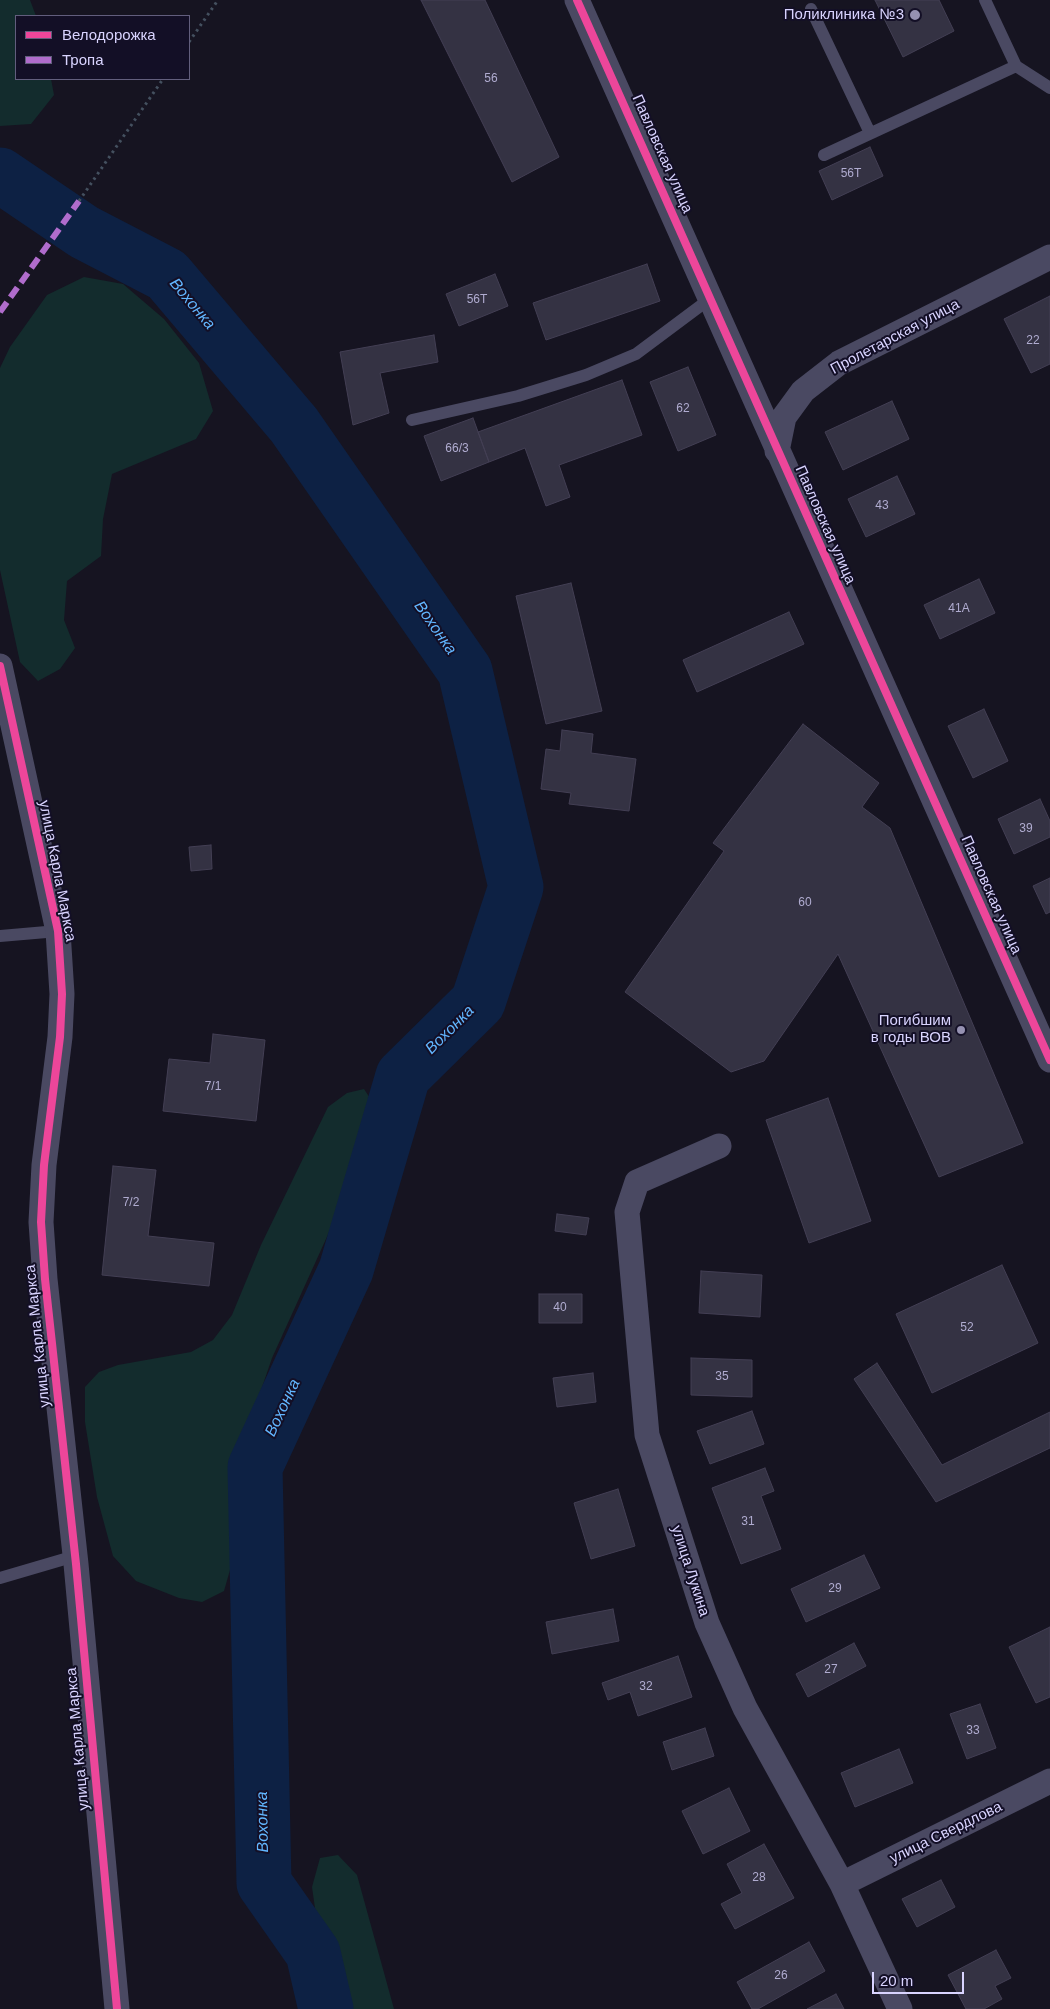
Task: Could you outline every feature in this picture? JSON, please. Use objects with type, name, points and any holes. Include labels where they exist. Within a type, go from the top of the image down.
[{"type":"street","name":"Павловская улица","points":[[577,0],[1050,1060]]},
{"type":"street","name":"Пролетарская улица","points":[[777,451],[784,417],[803,391],[839,363],[1050,257]]},
{"type":"street","name":"улица Карла Маркса","points":[[0,666],[58,931],[62,994],[60,1028],[44,1165],[42,1222],[45,1279],[75,1556],[117,2009]]},
{"type":"street","name":"улица Лукина","points":[[719,1146],[637,1182],[628,1212],[647,1435],[707,1622],[745,1708],[842,1884],[900,2009]]},
{"type":"street","name":"улица Свердлова","points":[[842,1884],[1050,1781]]},
{"type":"lane","points":[[985,0],[1016,66],[1050,88]]},
{"type":"lane","points":[[811,9],[870,133]]},
{"type":"lane","points":[[824,154],[1016,66]]},
{"type":"lane","points":[[412,420],[518,396],[586,374],[636,354],[711,298]]},
{"type":"lane","points":[[0,936],[58,931]]},
{"type":"lane","points":[[0,1578],[75,1556]]},
{"type":"path","points":[[190,41],[218,0]]},
{"type":"path","points":[[79,200],[162,80]]},
{"type":"green space","points":[[0,0],[30,0],[36,15],[15,15],[15,80],[51,80],[54,95],[31,124],[0,126]]},
{"type":"green space","points":[[84,277],[123,284],[164,319],[199,363],[213,411],[196,439],[112,474],[103,519],[101,556],[67,581],[64,620],[75,648],[60,669],[38,681],[20,662],[0,570],[0,368],[10,347],[47,295]]},
{"type":"green space","points":[[364,1089],[377,1109],[345,1197],[272,1358],[242,1446],[238,1542],[224,1591],[202,1602],[179,1598],[136,1581],[113,1556],[97,1497],[85,1422],[85,1387],[99,1372],[118,1365],[191,1352],[213,1340],[232,1315],[261,1245],[328,1107],[347,1093]]},
{"type":"green space","points":[[338,1855],[357,1875],[394,2009],[342,2009],[317,1922],[312,1887],[320,1858]]},
{"type":"building","points":[[421,0],[485,0],[559,157],[512,182]]},
{"type":"building","name":"Поликлиника №3","points":[[875,0],[939,0],[954,31],[903,57]]},
{"type":"building","points":[[870,147],[883,176],[832,200],[819,171]]},
{"type":"building","points":[[647,264],[660,301],[546,340],[533,303]]},
{"type":"building","points":[[495,274],[508,306],[459,326],[446,294]]},
{"type":"building","points":[[1050,296],[1050,364],[1031,373],[1004,319]]},
{"type":"building","points":[[434,335],[438,362],[380,373],[389,413],[353,425],[340,352]]},
{"type":"building","points":[[688,367],[716,435],[678,451],[650,382]]},
{"type":"building","points":[[622,380],[642,435],[559,465],[570,497],[546,506],[525,448],[489,462],[478,432]]},
{"type":"building","points":[[892,401],[909,439],[843,470],[825,432]]},
{"type":"building","points":[[473,418],[489,462],[441,481],[424,436]]},
{"type":"building","points":[[897,476],[915,514],[866,537],[848,499]]},
{"type":"building","points":[[979,579],[995,613],[940,639],[924,605]]},
{"type":"building","points":[[571,583],[602,711],[546,724],[516,596]]},
{"type":"building","points":[[789,612],[804,644],[697,692],[683,660]]},
{"type":"building","points":[[984,709],[1008,761],[973,778],[948,726]]},
{"type":"building","points":[[803,724],[879,783],[862,807],[890,828],[1023,1143],[939,1177],[838,954],[764,1061],[731,1072],[625,992],[724,851],[713,843]]},
{"type":"building","points":[[562,730],[593,734],[591,753],[636,759],[629,811],[569,804],[571,793],[541,789],[546,749],[560,751]]},
{"type":"building","points":[[1040,799],[1050,821],[1050,837],[1014,854],[998,819]]},
{"type":"building","points":[[211,845],[212,869],[191,871],[189,847]]},
{"type":"building","points":[[1050,878],[1050,912],[1046,914],[1033,886]]},
{"type":"building","points":[[213,1034],[265,1040],[256,1121],[163,1111],[169,1059],[210,1063]]},
{"type":"building","points":[[828,1098],[871,1221],[809,1243],[766,1120]]},
{"type":"building","points":[[113,1166],[156,1170],[148,1236],[214,1243],[209,1286],[102,1275]]},
{"type":"building","points":[[557,1214],[589,1218],[586,1235],[555,1231]]},
{"type":"building","points":[[1002,1265],[1038,1343],[932,1393],[896,1314]]},
{"type":"building","points":[[701,1271],[762,1275],[760,1317],[699,1313]]},
{"type":"building","points":[[539,1294],[582,1294],[582,1323],[539,1323]]},
{"type":"building","points":[[691,1358],[752,1360],[752,1397],[691,1395]]},
{"type":"building","points":[[877,1363],[942,1465],[1050,1412],[1050,1448],[936,1502],[854,1379]]},
{"type":"building","points":[[593,1373],[596,1402],[557,1407],[553,1378]]},
{"type":"building","points":[[752,1411],[764,1444],[710,1464],[697,1431]]},
{"type":"building","points":[[765,1468],[774,1491],[761,1496],[781,1549],[741,1564],[712,1488]]},
{"type":"building","points":[[618,1489],[635,1546],[591,1559],[574,1503]]},
{"type":"building","points":[[864,1555],[880,1588],[806,1622],[791,1589]]},
{"type":"building","points":[[613,1609],[619,1641],[552,1654],[546,1622]]},
{"type":"building","points":[[1050,1627],[1050,1697],[1036,1703],[1009,1647]]},
{"type":"building","points":[[854,1643],[866,1666],[808,1697],[796,1674]]},
{"type":"building","points":[[678,1656],[692,1697],[638,1716],[630,1692],[608,1700],[602,1683]]},
{"type":"building","points":[[980,1704],[996,1748],[967,1759],[950,1714]]},
{"type":"building","points":[[705,1728],[714,1756],[672,1770],[663,1742]]},
{"type":"building","points":[[899,1749],[913,1783],[855,1807],[841,1773]]},
{"type":"building","points":[[729,1788],[750,1831],[703,1854],[682,1811]]},
{"type":"building","points":[[764,1844],[794,1898],[735,1929],[721,1904],[742,1893],[727,1864]]},
{"type":"building","points":[[941,1880],[955,1907],[917,1927],[902,1899]]},
{"type":"building","points":[[809,1942],[825,1971],[758,2009],[752,2009],[737,1982]]},
{"type":"building","points":[[996,1950],[1011,1978],[995,1986],[1002,1999],[984,2009],[966,2009],[948,1975]]},
{"type":"building","points":[[836,1994],[844,2009],[807,2009]]},
{"type":"waterway","name":"Вохонка","points":[[0,175],[84,232],[167,275],[294,425],[465,671],[516,887],[478,1002],[403,1076],[346,1270],[255,1467],[264,1883],[313,1953],[326,2009]]},
{"type":"marked path","points":[[0,312],[79,201]]},
{"type":"cycle path","points":[[577,0],[1050,1060]]},
{"type":"cycle path","points":[[0,666],[58,931],[62,994],[60,1037],[44,1165],[41,1222],[45,1279],[76,1564],[117,2009]]},
{"type":"place","name":"Поликлиника №3","points":[[915,15]]},
{"type":"place","name":"Погибшим в годы ВОВ","points":[[961,1030]]}]
